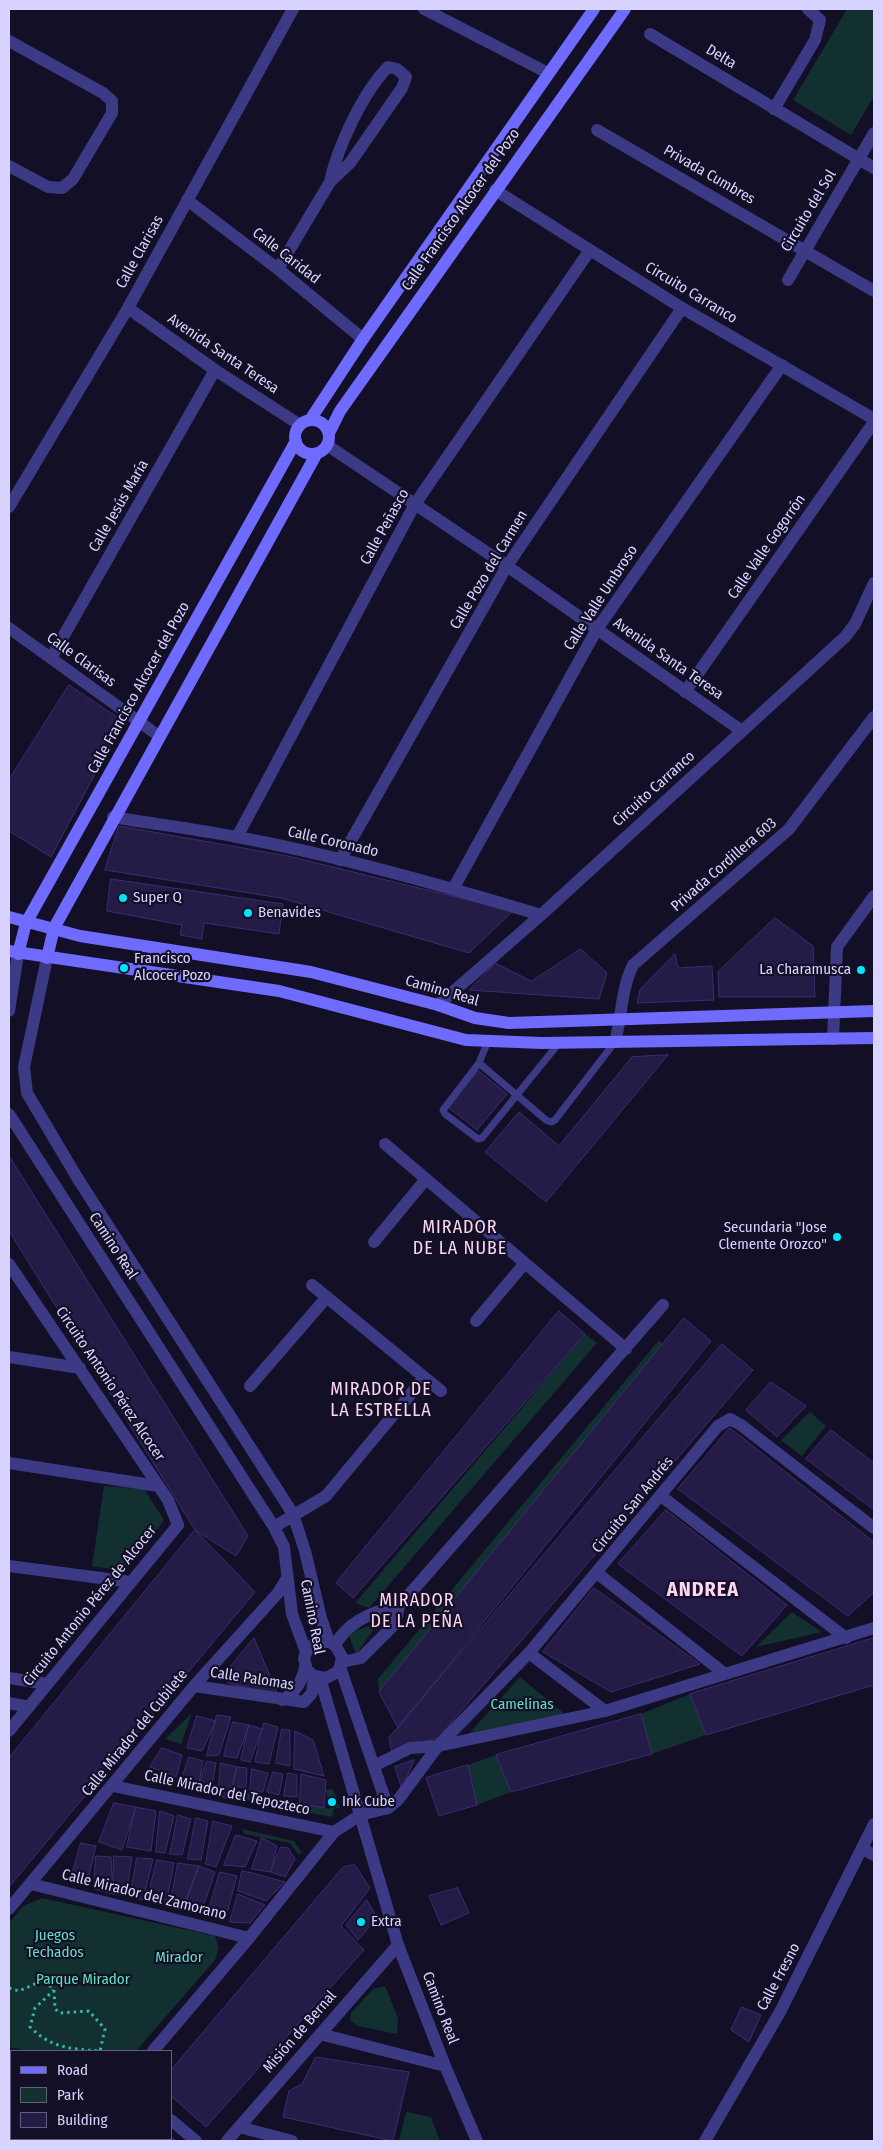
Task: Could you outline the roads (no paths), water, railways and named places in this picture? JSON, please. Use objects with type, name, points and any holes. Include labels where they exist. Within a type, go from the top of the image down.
[{"type":"street","name":"Calle Clarisas","points":[[9,507],[128,308],[293,9]]},
{"type":"street","points":[[424,9],[548,73]]},
{"type":"street","name":"Calle Francisco Alcocer del Pozo","points":[[305,423],[594,9]]},
{"type":"street","name":"Calle Francisco Alcocer del Pozo","points":[[328,439],[340,411],[625,9]]},
{"type":"street","points":[[808,9],[820,20],[815,40],[774,109],[874,168]]},
{"type":"street","name":"Delta","points":[[650,34],[774,109]]},
{"type":"street","points":[[9,41],[103,93],[112,101],[112,113],[73,179],[62,188],[48,187],[9,166]]},
{"type":"street","points":[[278,269],[330,182],[350,163],[402,88],[406,77],[398,69],[388,67],[378,78],[346,135],[335,161],[330,182]]},
{"type":"street","name":"Privada Cumbres","points":[[597,130],[874,291]]},
{"type":"street","name":"Circuito del Sol","points":[[788,280],[804,249],[874,133]]},
{"type":"street","name":"Circuito Carranco","points":[[495,190],[682,308],[874,420]]},
{"type":"street","name":"Calle Caridad","points":[[187,200],[278,269],[363,339]]},
{"type":"street","name":"Calle Peñasco","points":[[237,837],[415,504],[590,250]]},
{"type":"street","name":"Avenida Santa Teresa","points":[[128,308],[215,370],[305,423]]},
{"type":"street","name":"Calle Pozo del Carmen","points":[[340,860],[507,566],[682,308]]},
{"type":"street","name":"Calle Valle Umbroso","points":[[453,889],[596,629],[782,365]]},
{"type":"street","name":"Calle Jesús María","points":[[51,658],[215,370]]},
{"type":"street","name":"Calle Valle Gogorrón","points":[[686,692],[874,420]]},
{"type":"street","points":[[47,958],[54,928],[113,817],[317,453],[328,439],[323,424],[305,423],[296,432],[296,441],[302,450],[309,454],[317,453]]},
{"type":"street","name":"Avenida Santa Teresa","points":[[328,439],[415,504],[507,566],[742,731]]},
{"type":"street","name":"Calle Francisco Alcocer del Pozo","points":[[13,952],[26,923],[296,441]]},
{"type":"street","name":"Circuito Carranco","points":[[438,1005],[541,915],[845,637],[855,624],[874,583]]},
{"type":"street","name":"Calle Clarisas","points":[[9,628],[159,736]]},
{"type":"street","name":"Privada Cordillera 603","points":[[615,1042],[621,1020],[625,980],[633,965],[789,829],[874,717]]},
{"type":"street","name":"Calle Coronado","points":[[113,817],[237,837],[340,860],[453,889],[541,915]]},
{"type":"street","points":[[833,1038],[836,1013],[837,947],[874,896]]},
{"type":"street","name":"Camino Real","points":[[9,917],[80,936],[311,972],[438,1005],[475,1018],[509,1023],[874,1011]]},
{"type":"street","points":[[9,1011],[13,952],[279,991],[466,1040],[558,1043],[874,1038]]},
{"type":"street","name":"Camino Real","points":[[47,958],[24,1067],[27,1093],[78,1178],[293,1514],[307,1559],[321,1618],[332,1644],[339,1650],[341,1664],[388,1808]]},
{"type":"street","name":"Camino Real","points":[[9,1114],[274,1527],[284,1547],[292,1614],[306,1652],[305,1666],[317,1677],[398,1945],[445,2066],[477,2141]]},
{"type":"street","points":[[385,1144],[626,1349]]},
{"type":"street","points":[[374,1242],[426,1179]]},
{"type":"street","points":[[476,1321],[525,1263]]},
{"type":"street","name":"Circuito Antonio Pérez Alcocer","points":[[9,1264],[168,1500],[178,1525]]},
{"type":"street","points":[[312,1284],[441,1391]]},
{"type":"street","points":[[250,1386],[327,1297]]},
{"type":"street","points":[[317,1677],[332,1676],[341,1664],[361,1658],[395,1624],[399,1606],[663,1305]]},
{"type":"street","points":[[9,1357],[80,1368]]},
{"type":"street","points":[[274,1527],[326,1496],[424,1378]]},
{"type":"street","name":"Circuito San Andrés","points":[[388,1808],[398,1800],[438,1746],[529,1653],[718,1426],[730,1419],[741,1425],[874,1528]]},
{"type":"street","points":[[9,1463],[158,1486]]},
{"type":"street","points":[[661,1496],[846,1638]]},
{"type":"street","name":"Circuito Antonio Pérez de Alcocer","points":[[9,1731],[178,1525]]},
{"type":"street","points":[[9,1566],[131,1582]]},
{"type":"street","points":[[597,1573],[725,1674]]},
{"type":"street","name":"Calle Mirador del Cubilete","points":[[9,1909],[113,1786],[194,1686],[278,1593],[288,1578]]},
{"type":"street","points":[[306,1652],[316,1642],[332,1644],[347,1626],[379,1610],[399,1606]]},
{"type":"street","points":[[374,1766],[410,1748],[438,1746],[605,1710],[874,1628]]},
{"type":"street","points":[[529,1653],[605,1710]]},
{"type":"street","points":[[282,1700],[298,1687],[303,1677],[305,1666]]},
{"type":"street","name":"Calle Palomas","points":[[194,1686],[298,1703],[309,1699],[317,1677]]},
{"type":"street","points":[[9,1678],[47,1684]]},
{"type":"street","points":[[9,1703],[29,1707]]},
{"type":"street","name":"Calle Mirador del Tepozteco","points":[[113,1786],[334,1832]]},
{"type":"street","points":[[154,2050],[249,1938],[334,1832],[360,1815],[388,1808]]},
{"type":"street","name":"Calle Fresno","points":[[705,2141],[780,2012],[869,1852],[874,1824]]},
{"type":"street","name":"Calle Mirador del Zamorano","points":[[30,1884],[249,1938]]},
{"type":"street","name":"Misión de Bernal","points":[[227,2141],[398,1945]]},
{"type":"street","points":[[320,2034],[445,2066]]},
{"type":"street","points":[[172,2121],[196,2141]]},
{"type":"street","points":[[239,2127],[292,2141]]},
{"type":"lane","points":[[488,1041],[479,1062],[445,1106],[445,1114],[478,1139],[482,1138],[518,1096],[558,1043]]},
{"type":"lane","points":[[479,1062],[551,1122],[555,1120],[615,1042]]},
{"type":"place","name":"Super Q","points":[[123,898]]},
{"type":"place","name":"Benavides","points":[[248,913]]},
{"type":"place","name":"Francisco Alcocer Pozo","points":[[124,968]]},
{"type":"place","name":"La Charamusca","points":[[861,970]]},
{"type":"place","name":"Secundaria \"Jose Clemente Orozco\"","points":[[837,1237]]},
{"type":"place","name":"Ink Cube","points":[[332,1802]]},
{"type":"place","name":"Extra","points":[[361,1922]]},
{"type":"district","name":"MIRADOR DE LA NUBE","points":[[460,1238]]},
{"type":"district","name":"MIRADOR DE LA ESTRELLA","points":[[381,1400]]},
{"type":"district","name":"ANDREA","points":[[703,1590]]},
{"type":"district","name":"MIRADOR DE LA PEÑA","points":[[417,1611]]},
{"type":"park label","name":"Camelinas","points":[[522,1705]]},
{"type":"park label","name":"Juegos Techados","points":[[55,1944]]},
{"type":"park label","name":"Mirador","points":[[179,1958]]},
{"type":"park label","name":"Parque Mirador","points":[[83,1980]]}]
